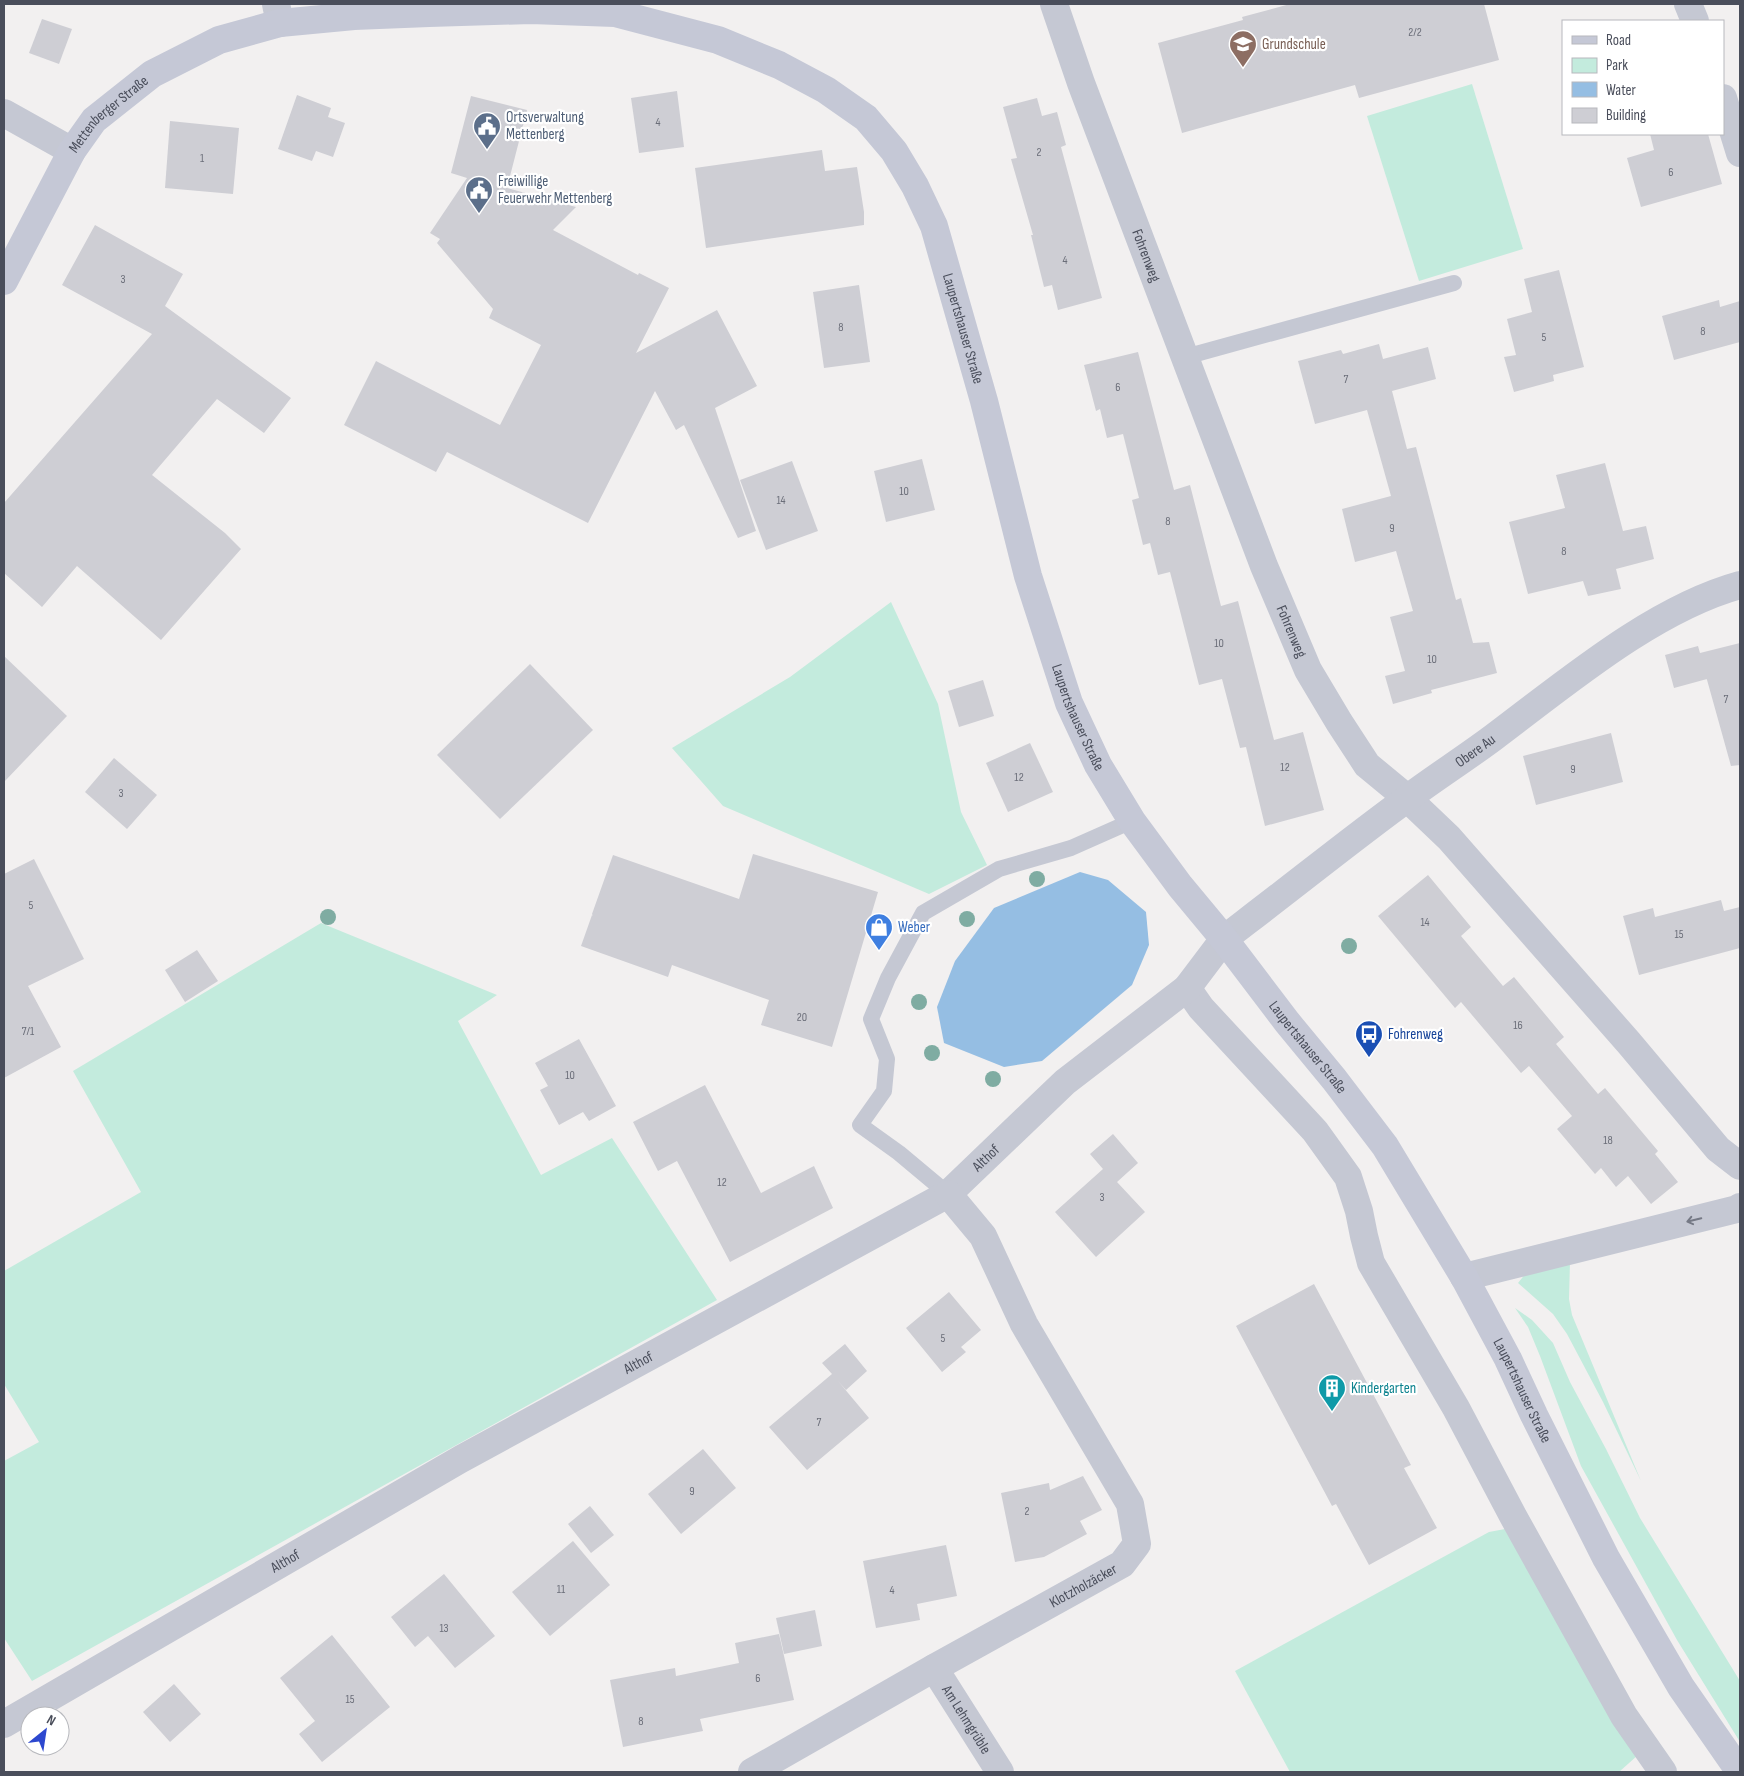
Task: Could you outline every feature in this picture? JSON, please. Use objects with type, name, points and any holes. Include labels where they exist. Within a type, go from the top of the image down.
[{"type":"main road","name":"Laupertshauser Straße","points":[[278,13],[354,16],[616,8],[718,40],[779,65],[826,90],[866,118],[894,151],[915,186],[934,226],[984,401],[1028,576],[1069,703],[1098,765],[1132,821],[1180,886],[1224,939],[1385,1146],[1464,1277],[1508,1359],[1606,1558],[1681,1687],[1740,1772]]},
{"type":"main road","name":"Mettenberger Straße","points":[[4,282],[72,151],[94,120],[152,74],[278,13]]},
{"type":"street","name":"Fohrenweg","points":[[1054,4],[1081,83],[1264,566],[1308,670],[1367,765],[1407,798],[1449,838],[1629,1043],[1718,1149],[1740,1166]]},
{"type":"street","points":[[1688,4],[1695,20]]},
{"type":"street","points":[[1724,101],[1740,154]]},
{"type":"street","points":[[4,112],[72,151]]},
{"type":"street","name":"Obere Au","points":[[1224,939],[1407,798],[1475,751],[1583,670],[1656,622],[1719,591],[1740,585]]},
{"type":"street","name":"Althof","points":[[4,1724],[461,1459],[948,1194],[1065,1082],[1187,988],[1224,939]]},
{"type":"street","points":[[1187,988],[1201,1008],[1316,1131],[1348,1177],[1359,1211],[1371,1263],[1456,1408],[1624,1716],[1662,1772]]},
{"type":"street","name":"Klotzholzäcker","points":[[752,1772],[1122,1564],[1137,1544],[1130,1504],[1024,1324],[982,1236],[948,1194]]},
{"type":"street","points":[[1464,1277],[1530,1262],[1740,1207]]},
{"type":"street","name":"Am Lehmgrüble","points":[[934,1668],[1000,1772]]},
{"type":"lane","points":[[1186,357],[1454,283]]},
{"type":"lane","points":[[948,1194],[899,1153],[860,1126],[884,1091],[887,1059],[871,1019],[888,978],[923,913],[999,869],[1071,848],[1132,821]]},
{"type":"green space","points":[[1472,84],[1523,249],[1419,281],[1367,116]]},
{"type":"green space","points":[[891,602],[938,704],[961,812],[987,865],[929,894],[723,806],[672,748],[790,677]]},
{"type":"green space","points":[[321,923],[497,995],[458,1021],[541,1175],[612,1138],[717,1300],[32,1681],[4,1638],[4,1461],[39,1442],[4,1384],[4,1271],[141,1192],[73,1071]]},
{"type":"green space","points":[[1570,1262],[1569,1299],[1572,1315],[1641,1481],[1603,1402],[1567,1334],[1553,1314],[1518,1283],[1526,1273]]},
{"type":"green space","points":[[1515,1308],[1532,1320],[1553,1343],[1570,1382],[1640,1518],[1740,1681],[1740,1742],[1677,1640],[1581,1466],[1528,1327]]},
{"type":"green space","points":[[1505,1529],[1638,1755],[1619,1772],[1290,1772],[1235,1671],[1489,1532]]},
{"type":"water","points":[[1080,872],[1108,880],[1146,912],[1149,945],[1132,985],[1042,1061],[1004,1067],[944,1043],[937,1007],[955,961],[994,908]]},
{"type":"building","points":[[1290,4],[1484,4],[1499,60],[1359,98],[1355,85],[1182,133],[1158,43],[1243,20],[1242,17]]},
{"type":"building","points":[[42,19],[72,29],[59,64],[29,53]]},
{"type":"building","points":[[677,91],[684,147],[639,153],[631,98]]},
{"type":"building","points":[[297,95],[331,108],[328,117],[345,123],[333,157],[316,151],[312,161],[278,149]]},
{"type":"building","points":[[471,96],[527,110],[507,188],[576,207],[553,230],[638,275],[639,273],[669,288],[636,353],[717,310],[757,386],[715,408],[756,531],[738,538],[684,425],[676,430],[655,391],[588,523],[447,452],[436,472],[344,425],[376,361],[500,425],[541,345],[489,318],[493,309],[437,243],[440,239],[430,233],[467,178],[451,173]]},
{"type":"building","points":[[1037,98],[1042,116],[1057,112],[1066,145],[1061,147],[1102,298],[1058,310],[1052,285],[1044,287],[1031,235],[1033,235],[1011,159],[1017,158],[1003,107]]},
{"type":"building","points":[[170,121],[239,128],[233,194],[165,188]]},
{"type":"building","points":[[1650,135],[1708,135],[1722,184],[1641,207],[1627,158],[1654,150]]},
{"type":"building","points":[[822,150],[825,171],[857,167],[864,212],[864,225],[706,248],[695,168]]},
{"type":"building","points":[[95,225],[183,274],[165,306],[291,398],[264,433],[217,399],[152,475],[225,533],[241,549],[161,640],[77,566],[42,607],[4,573],[4,503],[152,334],[62,285]]},
{"type":"building","points":[[1559,270],[1584,367],[1553,375],[1554,381],[1514,392],[1504,357],[1516,355],[1507,319],[1532,312],[1524,279]]},
{"type":"building","points":[[859,285],[870,362],[824,368],[813,292]]},
{"type":"building","points":[[1719,300],[1720,307],[1740,301],[1740,342],[1674,360],[1662,316]]},
{"type":"building","points":[[1379,344],[1383,359],[1428,347],[1436,379],[1392,391],[1407,449],[1416,447],[1456,600],[1461,598],[1473,643],[1489,642],[1497,673],[1431,690],[1432,693],[1393,704],[1385,676],[1405,671],[1390,617],[1413,611],[1396,551],[1355,562],[1342,509],[1391,496],[1367,410],[1315,424],[1298,361],[1341,350],[1343,354]]},
{"type":"building","points":[[1138,352],[1174,490],[1190,485],[1221,606],[1238,601],[1274,740],[1303,732],[1324,810],[1265,826],[1246,747],[1240,748],[1222,679],[1199,685],[1170,572],[1158,575],[1150,543],[1143,545],[1132,500],[1139,498],[1123,434],[1107,438],[1100,409],[1096,411],[1084,365]]},
{"type":"building","points":[[922,459],[935,510],[886,522],[874,471]]},
{"type":"building","points":[[792,461],[818,531],[766,550],[740,480]]},
{"type":"building","points":[[1605,463],[1623,531],[1646,526],[1654,559],[1616,569],[1621,589],[1588,596],[1583,581],[1528,594],[1509,522],[1565,508],[1556,475]]},
{"type":"building","points":[[1740,643],[1740,765],[1731,766],[1707,679],[1674,688],[1665,655],[1698,646],[1700,653]]},
{"type":"building","points":[[4,656],[67,716],[4,782]]},
{"type":"building","points":[[530,664],[593,730],[500,819],[437,755]]},
{"type":"building","points":[[983,680],[994,716],[959,727],[948,691]]},
{"type":"building","points":[[1611,733],[1623,782],[1536,805],[1523,756]]},
{"type":"building","points":[[1030,743],[1053,792],[1008,812],[986,763]]},
{"type":"building","points":[[114,758],[157,795],[127,829],[85,792]]},
{"type":"building","points":[[753,854],[878,892],[832,1047],[761,1025],[769,1000],[672,965],[668,977],[581,946],[613,855],[739,899]]},
{"type":"building","points":[[34,859],[84,959],[28,986],[61,1047],[4,1078],[4,874]]},
{"type":"building","points":[[1428,875],[1471,927],[1461,936],[1503,986],[1514,977],[1564,1037],[1556,1044],[1598,1094],[1605,1088],[1658,1151],[1655,1154],[1678,1182],[1651,1204],[1628,1176],[1616,1187],[1601,1168],[1595,1174],[1557,1129],[1572,1116],[1529,1066],[1521,1073],[1461,1002],[1455,1008],[1378,916]]},
{"type":"building","points":[[1721,900],[1724,911],[1740,907],[1740,948],[1639,975],[1623,916],[1653,908],[1655,917]]},
{"type":"building","points":[[197,950],[218,981],[185,1002],[165,970]]},
{"type":"building","points":[[579,1039],[616,1106],[589,1121],[583,1112],[559,1125],[540,1090],[548,1086],[535,1063]]},
{"type":"building","points":[[705,1085],[761,1193],[814,1166],[833,1208],[730,1262],[677,1161],[658,1171],[633,1122]]},
{"type":"building","points":[[1113,1134],[1138,1163],[1117,1182],[1145,1212],[1096,1257],[1055,1212],[1103,1169],[1090,1154]]},
{"type":"building","name":"Kindergarten","points":[[1314,1284],[1411,1465],[1404,1468],[1437,1528],[1369,1565],[1336,1504],[1332,1506],[1236,1326]]},
{"type":"building","points":[[949,1292],[981,1330],[961,1347],[966,1352],[942,1372],[906,1328]]},
{"type":"building","points":[[845,1344],[867,1371],[846,1390],[838,1381],[869,1418],[807,1470],[769,1427],[832,1374],[822,1363]]},
{"type":"building","points":[[703,1449],[736,1488],[681,1534],[648,1494]]},
{"type":"building","points":[[1083,1476],[1102,1510],[1080,1521],[1087,1534],[1044,1557],[1015,1562],[1001,1493],[1049,1483],[1050,1490]]},
{"type":"building","points":[[590,1506],[614,1535],[591,1553],[568,1524]]},
{"type":"building","points":[[573,1541],[610,1585],[550,1636],[512,1592]]},
{"type":"building","points":[[946,1545],[957,1596],[917,1604],[920,1620],[876,1628],[863,1561]]},
{"type":"building","points":[[444,1574],[495,1636],[455,1668],[428,1636],[415,1647],[391,1617]]},
{"type":"building","points":[[815,1610],[822,1646],[784,1654],[776,1618]]},
{"type":"building","points":[[779,1634],[794,1700],[700,1719],[703,1731],[623,1747],[610,1680],[675,1668],[676,1676],[739,1663],[735,1643]]},
{"type":"building","points":[[332,1635],[390,1707],[322,1762],[299,1734],[315,1721],[280,1678]]},
{"type":"building","points":[[174,1684],[201,1714],[170,1742],[143,1712]]},
{"type":"place","name":"Grundschule","points":[[1243,68]]},
{"type":"place","name":"Ortsverwaltung Mettenberg","points":[[487,150]]},
{"type":"place","name":"Freiwillige Feuerwehr Mettenberg","points":[[479,214]]},
{"type":"place","name":"Weber","points":[[879,951]]},
{"type":"place","name":"Fohrenweg","points":[[1369,1058]]},
{"type":"place","name":"Kindergarten","points":[[1332,1412]]}]
